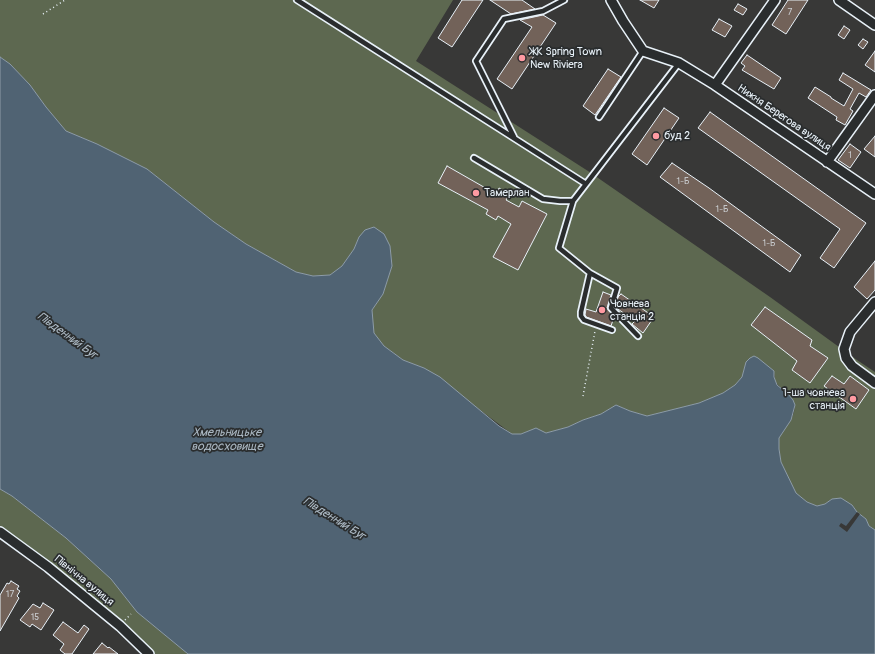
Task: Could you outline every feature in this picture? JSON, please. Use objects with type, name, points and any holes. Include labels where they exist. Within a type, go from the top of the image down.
[{"type":"street","points":[[611,0],[622,22],[643,51]]},
{"type":"street","points":[[715,85],[776,0]]},
{"type":"street","points":[[839,0],[875,25]]},
{"type":"street","name":"Нижня Берегова вулиця","points":[[643,51],[679,63],[715,85],[875,194]]},
{"type":"street","points":[[827,162],[875,95]]},
{"type":"street","points":[[875,302],[850,332],[844,349],[846,358],[852,366],[875,383]]},
{"type":"street","name":"Північна вулиця","points":[[0,532],[48,567],[120,626],[149,654]]},
{"type":"lane","points":[[297,0],[586,184]]},
{"type":"lane","points":[[514,139],[476,61],[504,19],[543,11],[564,0]]},
{"type":"lane","points":[[599,117],[643,51]]},
{"type":"lane","points":[[638,336],[611,308],[617,288],[590,273],[559,248],[573,201],[679,63]]},
{"type":"lane","points":[[474,158],[543,199],[573,201]]},
{"type":"lane","points":[[590,273],[581,312],[582,316],[584,320],[612,330]]},
{"type":"path","points":[[42,14],[65,0]]},
{"type":"path","points":[[583,396],[596,324]]},
{"type":"green space","points":[[0,0],[453,0],[416,61],[588,171],[875,372],[875,530],[869,526],[866,519],[857,512],[852,505],[832,499],[825,504],[817,506],[807,502],[796,494],[781,462],[779,449],[779,438],[791,420],[795,405],[793,400],[775,381],[774,371],[746,362],[742,377],[735,385],[723,393],[699,403],[647,416],[616,405],[601,414],[568,427],[546,433],[531,430],[521,434],[512,434],[424,368],[403,360],[384,346],[373,333],[372,310],[383,294],[392,266],[390,246],[359,237],[354,249],[342,266],[330,275],[313,276],[296,272],[246,244],[214,222],[147,169],[97,144],[66,131],[30,85],[10,64],[0,57]]},
{"type":"green space","points":[[0,489],[12,496],[66,538],[111,579],[137,612],[188,654],[155,654],[123,623],[51,564],[0,527]]},
{"type":"water","name":"Хмельницьке водосховище","points":[[0,57],[10,64],[30,85],[66,131],[97,144],[147,169],[214,222],[246,244],[296,272],[313,276],[330,275],[342,266],[354,249],[359,237],[365,230],[374,227],[384,234],[390,246],[392,266],[383,294],[372,310],[374,333],[384,346],[403,360],[424,368],[440,377],[499,426],[512,434],[521,434],[536,428],[546,433],[568,427],[601,414],[616,405],[647,416],[699,403],[723,393],[735,385],[742,377],[746,362],[754,356],[758,358],[774,371],[774,377],[777,385],[789,395],[795,405],[791,420],[779,438],[779,449],[781,462],[796,493],[807,502],[817,506],[825,504],[832,499],[841,498],[852,505],[857,512],[866,519],[869,526],[875,530],[875,654],[188,654],[137,612],[111,579],[66,538],[12,496],[0,489]]},
{"type":"pier","points":[[857,512],[860,514],[847,532],[839,526],[841,523],[846,526]]},
{"type":"building","points":[[462,0],[483,0],[452,47],[438,38]]},
{"type":"building","points":[[490,0],[522,0],[535,9],[511,14]]},
{"type":"building","points":[[640,0],[659,0],[654,8]]},
{"type":"building","points":[[788,0],[808,0],[786,34],[772,25]]},
{"type":"building","points":[[738,4],[747,9],[743,15],[734,10]]},
{"type":"building","name":"ЖК Spring Town New Riviera","points":[[543,15],[556,23],[512,89],[497,79],[532,27],[520,20]]},
{"type":"building","points":[[719,19],[732,26],[725,37],[712,30]]},
{"type":"building","points":[[844,26],[850,30],[844,39],[838,35]]},
{"type":"building","points":[[863,39],[868,42],[863,49],[858,45]]},
{"type":"building","points":[[875,51],[875,72],[865,65]]},
{"type":"building","points":[[747,55],[781,78],[774,89],[742,70],[745,66],[741,63]]},
{"type":"building","points":[[608,69],[621,77],[595,115],[583,106]]},
{"type":"building","points":[[843,73],[871,90],[866,97],[859,93],[850,109],[853,111],[845,125],[836,120],[837,117],[808,98],[815,87],[844,106],[853,89],[839,80]]},
{"type":"building","name":"буд 2","points":[[664,108],[679,118],[647,165],[632,154]]},
{"type":"building","points":[[710,112],[866,223],[834,268],[820,258],[840,229],[698,128]]},
{"type":"building","points":[[875,136],[875,157],[864,149]]},
{"type":"building","points":[[850,144],[861,152],[850,168],[838,160]]},
{"type":"building","points":[[672,163],[801,255],[790,272],[660,177]]},
{"type":"building","points":[[447,166],[496,194],[499,188],[510,194],[506,200],[519,207],[522,201],[547,214],[518,270],[493,257],[511,224],[498,216],[496,220],[486,214],[488,210],[438,183]]},
{"type":"building","points":[[875,261],[875,290],[867,299],[854,287]]},
{"type":"building","name":"Човнева станція 2","points":[[603,292],[611,295],[607,308],[614,317],[611,326],[586,317],[585,315],[586,309],[596,312]]},
{"type":"building","points":[[621,294],[654,317],[643,333],[632,324],[635,321],[615,307],[618,297]]},
{"type":"building","points":[[765,307],[812,340],[810,346],[828,358],[810,383],[792,370],[797,361],[751,325]]},
{"type":"building","name":"1-ша човнева станція","points":[[832,376],[844,384],[850,376],[869,390],[856,409],[824,386]]},
{"type":"building","points":[[11,581],[19,586],[17,589],[20,591],[17,596],[19,598],[0,631],[0,595],[7,583],[9,584]]},
{"type":"building","points":[[43,603],[54,610],[41,630],[32,624],[30,627],[20,620],[33,604],[40,608]]},
{"type":"building","points":[[63,622],[78,633],[84,625],[89,629],[72,654],[65,654],[60,650],[64,644],[53,635]]},
{"type":"building","points":[[102,643],[108,648],[109,647],[118,654],[93,654]]},
{"type":"place","name":"ЖК Spring Town New Riviera","points":[[522,58]]},
{"type":"place","name":"буд 2","points":[[656,136]]},
{"type":"place","name":"Тамерлан","points":[[476,193]]},
{"type":"place","name":"Човнева станція 2","points":[[602,310]]},
{"type":"place","name":"1-ша човнева станція","points":[[853,399]]},
{"type":"water label","name":"Південний Буг","points":[[67,336]]},
{"type":"water label","name":"Південний Буг","points":[[334,519]]}]
